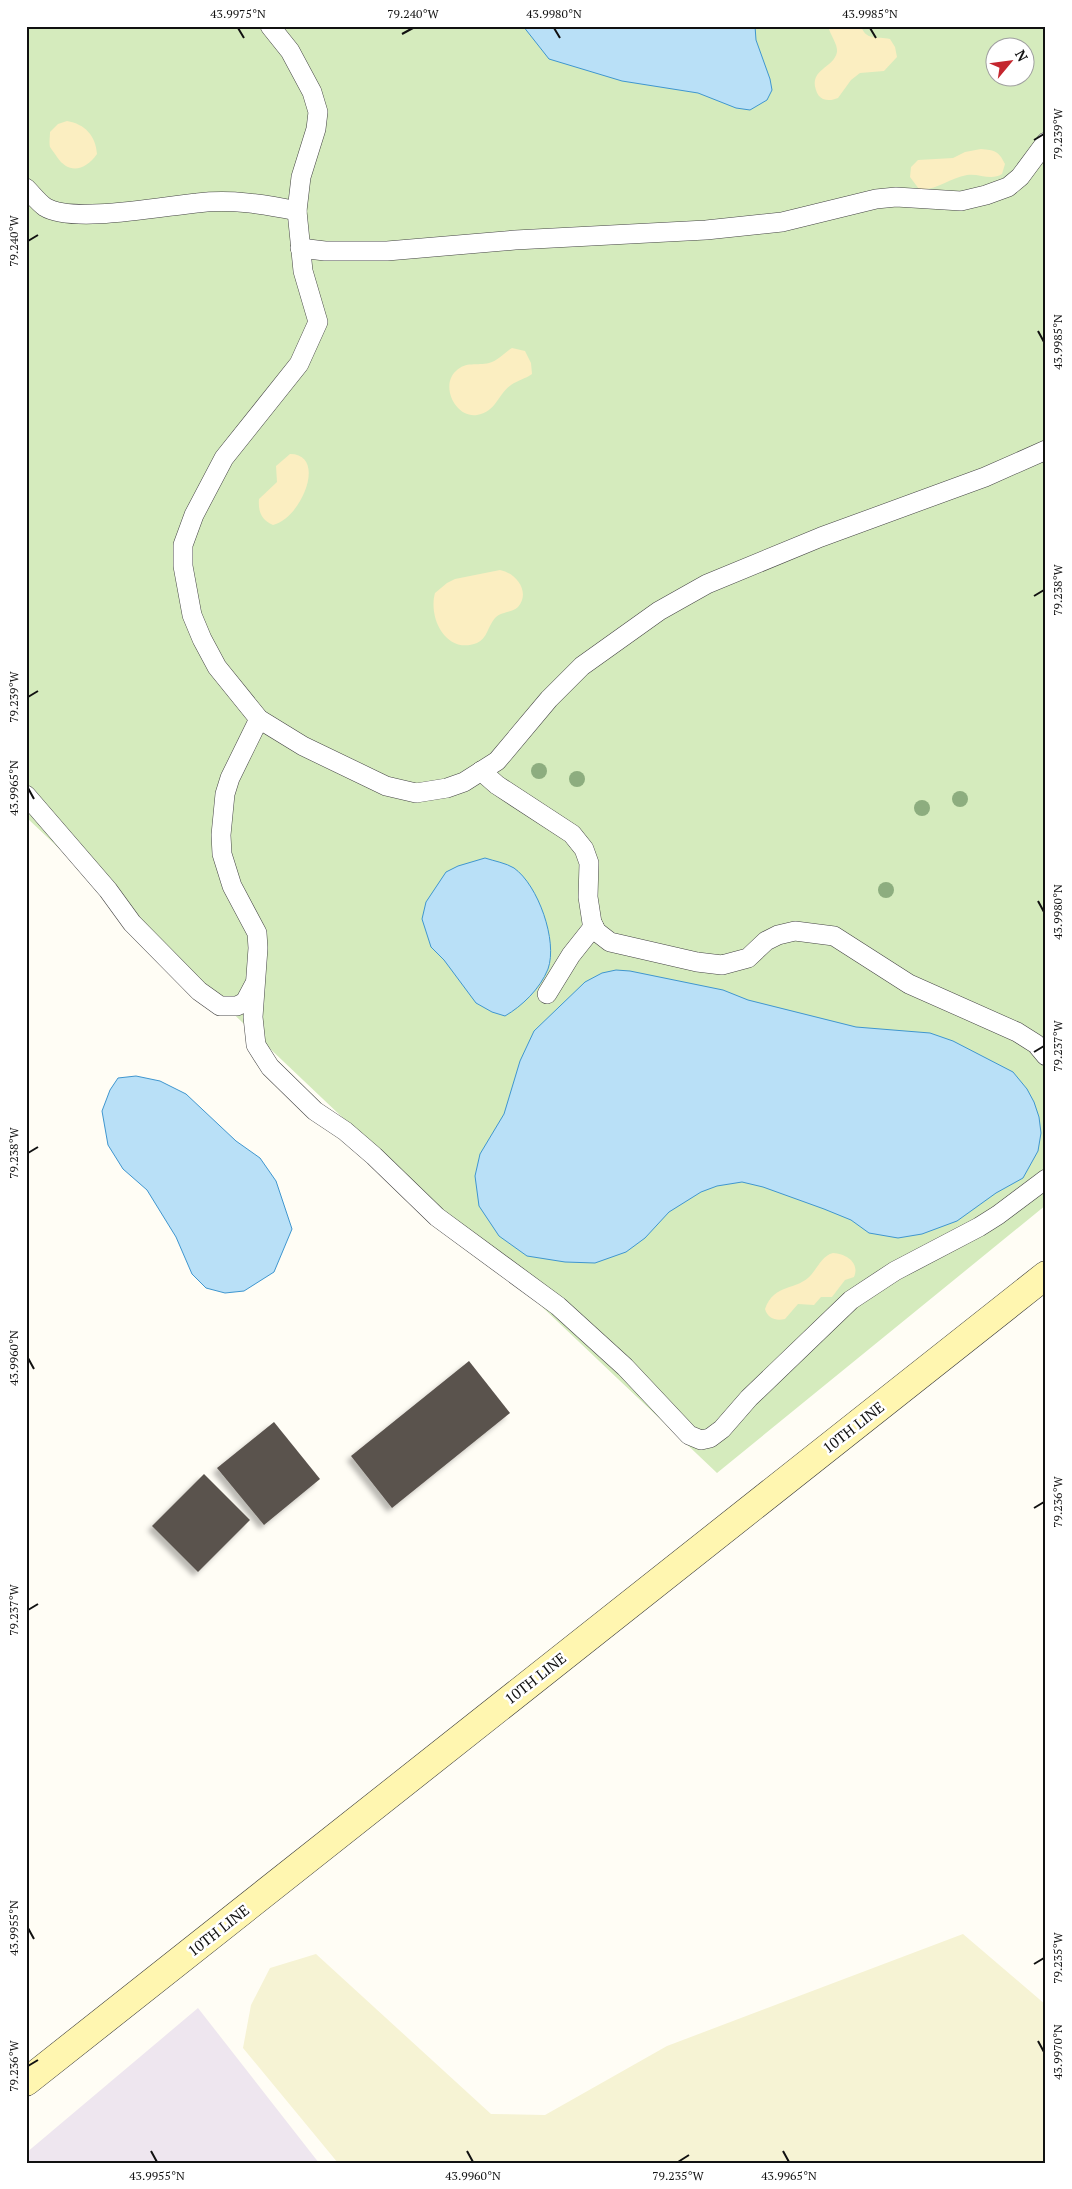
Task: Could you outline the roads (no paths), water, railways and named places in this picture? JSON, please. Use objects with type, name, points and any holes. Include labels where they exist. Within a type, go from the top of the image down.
[{"type":"main road","name":"10TH LINE","points":[[26,2082],[1046,1275]]},
{"type":"lane","points":[[270,26],[290,51],[312,92],[318,112],[316,129],[302,177],[296,211],[303,271],[318,322],[299,364],[224,458],[194,515],[183,545],[183,566],[192,614],[202,639],[217,667],[259,719],[303,746],[386,786],[416,793],[447,788],[464,782],[497,761],[549,699],[582,666],[659,611],[707,584],[820,537],[984,477],[1046,450]]},
{"type":"lane","points":[[300,248],[325,251],[387,251],[515,240],[706,230],[782,222],[876,199],[896,197],[961,201],[1008,187],[1020,176],[1046,142]]},
{"type":"lane","points":[[26,188],[46,207],[61,213],[120,213],[198,203],[230,202],[245,202],[296,211]]},
{"type":"lane","points":[[259,719],[230,778],[221,835],[222,854],[229,878],[256,933],[258,948],[253,1017],[256,1045],[270,1067],[315,1111],[345,1131],[374,1156],[437,1217],[558,1306],[625,1367],[690,1435],[701,1440],[710,1438],[722,1429],[749,1398],[851,1300],[895,1271],[992,1219],[1046,1179]]},
{"type":"lane","points":[[481,771],[510,793],[572,834],[584,849],[589,863],[589,913],[597,932],[610,942],[698,962],[722,965],[748,958],[766,942],[778,935],[795,931],[834,936],[909,984],[1017,1032],[1036,1044],[1046,1056]]},
{"type":"lane","points":[[26,794],[108,890],[132,923],[199,991],[220,1006],[237,1006],[245,1002],[255,984]]},
{"type":"lane","points":[[547,994],[571,955],[594,926]]},
{"type":"water","points":[[523,26],[755,26],[756,40],[772,90],[767,100],[750,110],[736,108],[698,93],[622,81],[549,59]]},
{"type":"water","points":[[485,858],[511,866],[523,876],[531,887],[544,914],[550,944],[550,957],[545,976],[524,1002],[505,1016],[492,1012],[476,1003],[444,960],[431,947],[422,919],[426,902],[446,872],[458,866]]},
{"type":"water","points":[[616,970],[630,971],[723,990],[748,1000],[856,1027],[930,1033],[953,1041],[1013,1072],[1027,1089],[1039,1117],[1041,1133],[1038,1151],[1023,1178],[996,1193],[957,1221],[922,1234],[898,1238],[869,1233],[851,1220],[824,1209],[763,1187],[742,1182],[717,1186],[701,1192],[669,1212],[645,1238],[626,1252],[595,1263],[565,1262],[527,1256],[499,1236],[479,1206],[475,1176],[480,1154],[504,1114],[520,1061],[534,1031],[585,982],[602,973]]},
{"type":"water","points":[[136,1076],[160,1081],[186,1094],[236,1141],[260,1158],[276,1181],[292,1229],[274,1272],[244,1291],[225,1293],[206,1288],[192,1274],[176,1237],[147,1190],[123,1169],[108,1145],[102,1111],[110,1090],[118,1078]]}]
